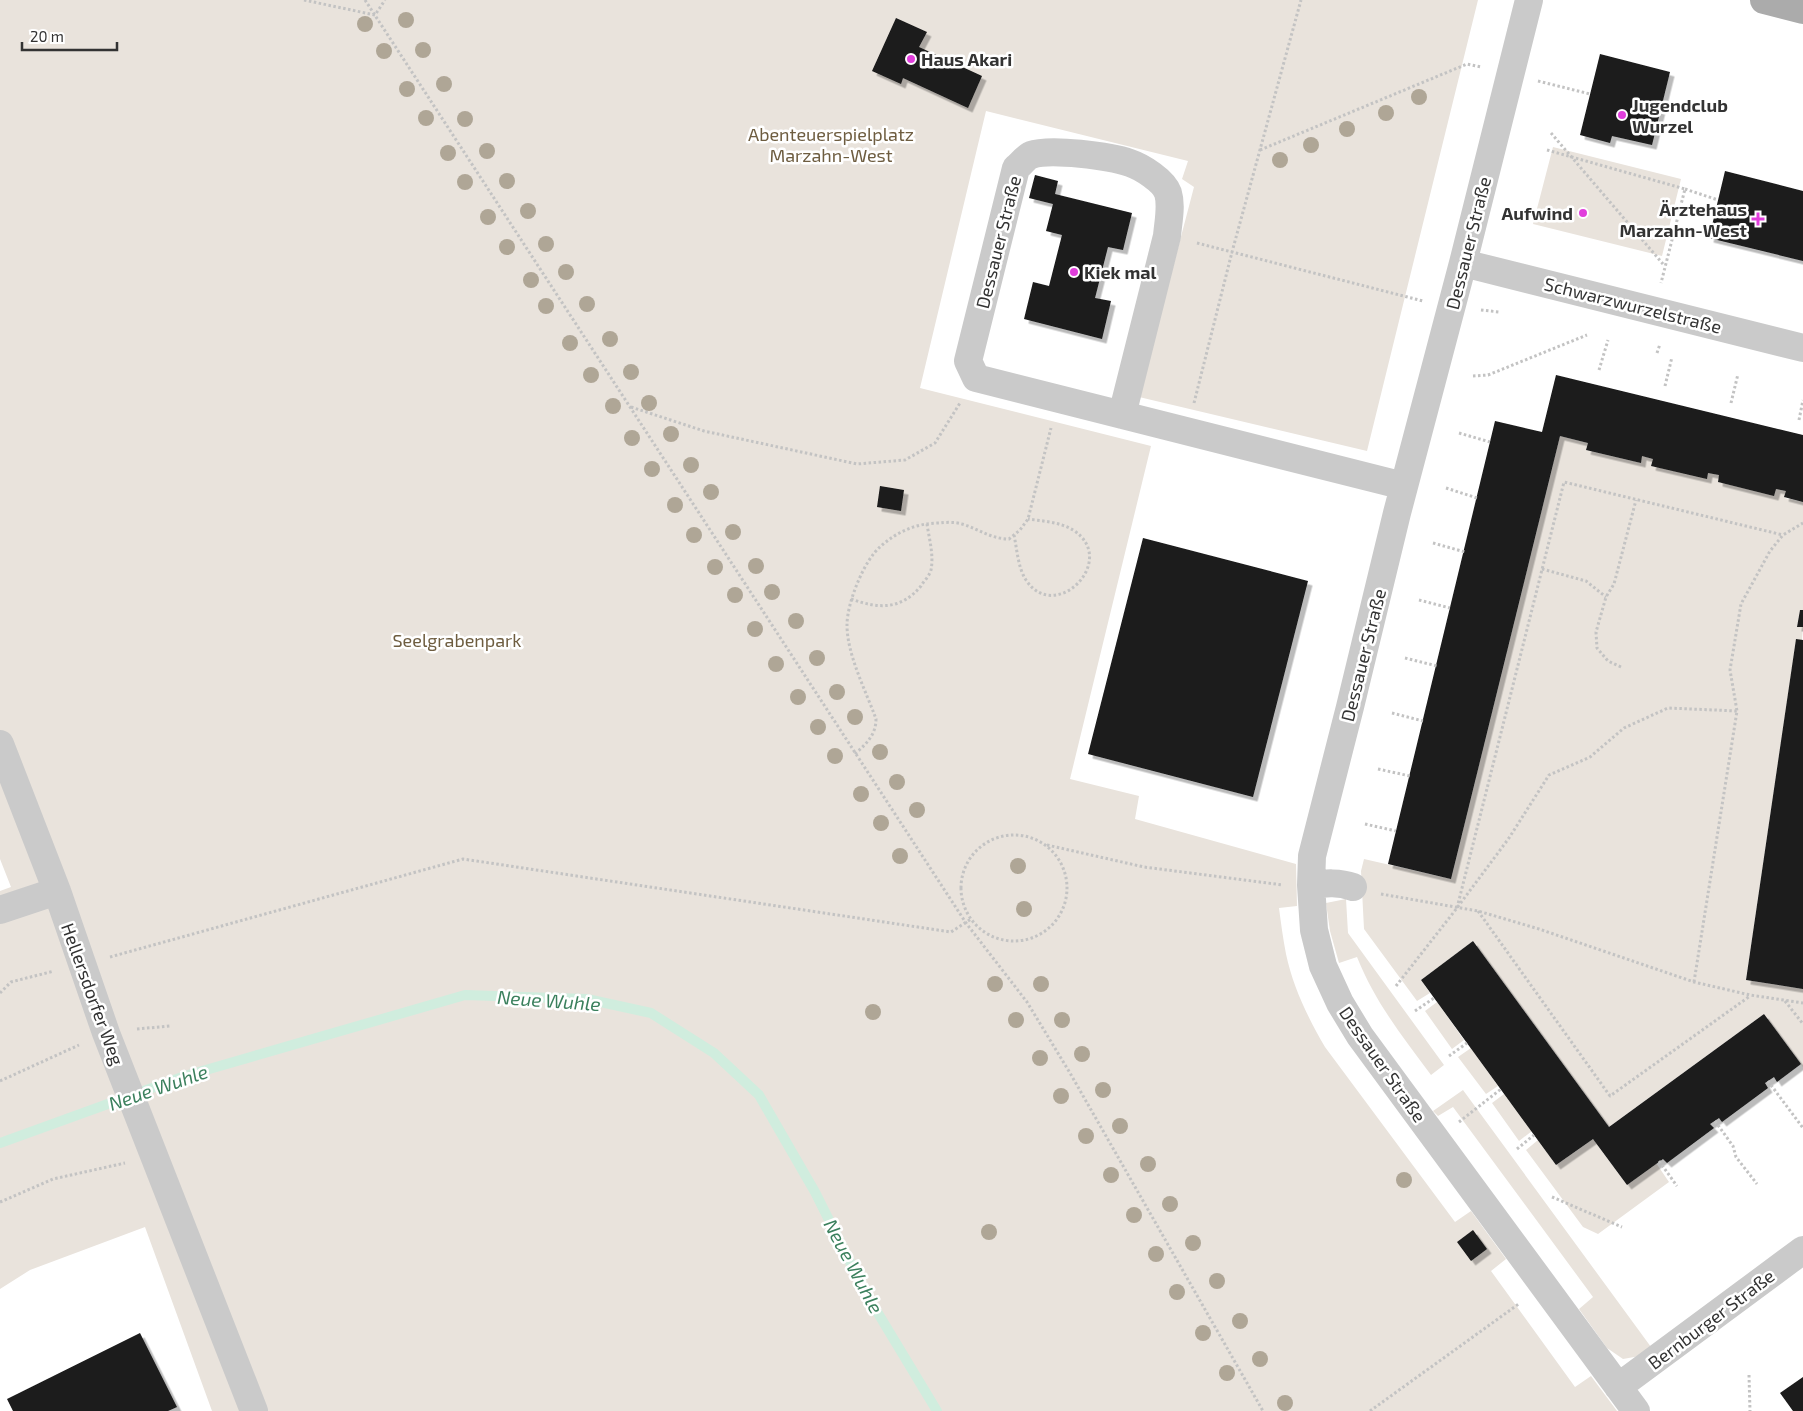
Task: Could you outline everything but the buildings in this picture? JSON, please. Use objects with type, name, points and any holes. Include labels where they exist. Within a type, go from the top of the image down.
[{"type":"main road","points":[[1764,0],[1803,10]]},
{"type":"street","name":"Dessauer Straße","points":[[1529,0],[1464,263],[1404,486],[1312,856],[1311,885],[1314,930],[1323,966],[1340,1003],[1360,1036],[1636,1411]]},
{"type":"street","name":"Dessauer Straße","points":[[976,378],[968,361],[1016,168],[1030,155],[1048,153],[1089,154],[1131,163],[1156,177],[1168,193],[1169,208],[1167,236],[1122,415]]},
{"type":"street","name":"Schwarzwurzelstraße","points":[[1464,263],[1803,348]]},
{"type":"street","points":[[976,378],[1404,486]]},
{"type":"street","name":"Hellersdorfer Weg","points":[[0,744],[57,891],[106,1033],[254,1411]]},
{"type":"street","points":[[1311,885],[1328,882],[1353,887]]},
{"type":"street","points":[[0,910],[57,891]]},
{"type":"street","name":"Bernburger Straße","points":[[1618,1387],[1803,1250]]},
{"type":"path","points":[[304,0],[374,15]]},
{"type":"path","points":[[365,0],[966,923],[1027,1002],[1070,1073],[1263,1411]]},
{"type":"path","points":[[374,15],[385,0]]},
{"type":"path","points":[[1187,432],[1232,252],[1301,0]]},
{"type":"path","points":[[1259,150],[1467,64]]},
{"type":"path","points":[[1510,74],[1590,94]]},
{"type":"path","points":[[1551,133],[1663,264]]},
{"type":"path","points":[[1547,150],[1686,189],[1718,200]]},
{"type":"path","points":[[1655,310],[1686,189]]},
{"type":"path","points":[[1167,236],[1411,299]]},
{"type":"path","points":[[1473,376],[1488,375],[1587,334]]},
{"type":"path","points":[[1599,370],[1608,340]]},
{"type":"path","points":[[1666,386],[1672,357]]},
{"type":"path","points":[[1731,403],[1738,374]]},
{"type":"path","points":[[630,407],[704,431],[857,464],[905,460],[935,443],[976,378]]},
{"type":"path","points":[[855,754],[870,740],[876,728],[876,719],[852,653],[847,624],[853,592],[866,565],[879,546],[917,525],[961,523],[998,539],[1009,540],[1028,519],[1058,399]]},
{"type":"path","points":[[1799,420],[1803,400]]},
{"type":"path","points":[[1459,433],[1490,442]]},
{"type":"path","points":[[1458,908],[1564,482],[1783,536]]},
{"type":"path","points":[[1446,488],[1477,498]]},
{"type":"path","points":[[1621,667],[1608,661],[1597,648],[1596,632],[1606,597],[1614,584],[1636,500]]},
{"type":"path","points":[[1014,535],[1025,579],[1034,590],[1059,595],[1069,591],[1079,583],[1086,573],[1089,563],[1089,551],[1085,542],[1072,529],[1028,519]]},
{"type":"path","points":[[1694,982],[1737,711],[1730,670],[1741,604],[1770,550],[1783,536],[1803,523]]},
{"type":"path","points":[[851,599],[868,605],[885,606],[901,603],[913,596],[931,571],[932,555],[927,524]]},
{"type":"path","points":[[1433,543],[1465,552]]},
{"type":"path","points":[[1542,569],[1586,581],[1606,597]]},
{"type":"path","points":[[1419,600],[1450,608]]},
{"type":"path","points":[[1405,658],[1437,666]]},
{"type":"path","points":[[1396,986],[1458,908],[1508,838],[1549,775],[1590,757],[1624,728],[1668,708],[1737,711]]},
{"type":"path","points":[[1392,713],[1423,721]]},
{"type":"path","points":[[1378,769],[1410,776]]},
{"type":"path","points":[[1365,824],[1396,831]]},
{"type":"path","points":[[1047,845],[1059,858],[1067,875],[1068,890],[1065,906],[1058,919],[1048,931],[1034,938],[1019,942],[1003,941],[989,935],[976,926],[967,914],[962,896],[962,878],[968,861],[979,847],[995,838],[1013,834],[1031,837],[1047,845],[1144,867],[1272,884],[1311,885]]},
{"type":"path","points":[[0,993],[11,982],[83,964],[463,859],[952,932],[971,919]]},
{"type":"path","points":[[1353,887],[1478,911],[1694,982],[1750,995],[1803,1003]]},
{"type":"path","points":[[1478,911],[1610,1096],[1750,995]]},
{"type":"path","points":[[1415,1011],[1434,998]]},
{"type":"path","points":[[1785,1000],[1803,1024]]},
{"type":"path","points":[[1449,1056],[1467,1043]]},
{"type":"path","points":[[1768,1081],[1803,1128]]},
{"type":"path","points":[[1483,1104],[1501,1089]]},
{"type":"path","points":[[1715,1121],[1732,1146],[1736,1157],[1757,1184]]},
{"type":"path","points":[[1517,1148],[1534,1135]]},
{"type":"path","points":[[0,1202],[53,1179],[155,1156]]},
{"type":"path","points":[[1659,1161],[1678,1186]]},
{"type":"path","points":[[1552,1197],[1622,1227]]},
{"type":"path","points":[[1370,1411],[1544,1286]]},
{"type":"path","points":[[1749,1375],[1750,1411]]},
{"type":"green space","name":"Seelgrabenpark","points":[[0,0],[1478,0],[1367,451],[1139,397],[1194,187],[1182,179],[1188,161],[986,111],[920,388],[1151,446],[1070,779],[1139,796],[1135,819],[1296,864],[1297,906],[1279,908],[1283,937],[1289,966],[1297,990],[1307,1014],[1325,1047],[1455,1222],[1471,1211],[1506,1259],[1491,1271],[1575,1387],[1591,1376],[1617,1411],[212,1411],[145,1227],[30,1270],[0,1289],[0,891],[11,887],[0,859]]},
{"type":"green space","points":[[1553,147],[1681,179],[1662,256],[1533,224]]},
{"type":"green space","points":[[1560,436],[1588,443],[1586,450],[1641,463],[1642,456],[1653,459],[1651,466],[1707,478],[1708,473],[1719,475],[1718,482],[1774,495],[1776,489],[1786,491],[1785,498],[1803,502],[1803,610],[1800,610],[1797,626],[1803,627],[1802,640],[1796,640],[1746,980],[1803,989],[1803,1067],[1764,1014],[1609,1127],[1473,941],[1421,980],[1430,993],[1417,1001],[1364,929],[1361,871],[1364,859],[1451,879]]},
{"type":"green space","points":[[1346,899],[1348,933],[1444,1065],[1431,1075],[1381,1004],[1357,957],[1339,963],[1330,931],[1326,903]]},
{"type":"green space","points":[[1437,1002],[1464,1040],[1452,1049],[1425,1011]]},
{"type":"green space","points":[[1471,1048],[1498,1086],[1486,1094],[1458,1057]]},
{"type":"green space","points":[[1463,1090],[1651,1347],[1640,1356],[1623,1359],[1607,1348],[1579,1309],[1593,1297],[1453,1107],[1438,1116],[1433,1111]]},
{"type":"green space","points":[[1504,1094],[1532,1131],[1519,1141],[1492,1103]]},
{"type":"green space","points":[[1593,1139],[1627,1185],[1656,1163],[1669,1182],[1598,1234],[1583,1227],[1526,1150],[1538,1140],[1556,1165]]},
{"type":"waterway","name":"Neue Wuhle","points":[[0,1143],[185,1076],[465,995],[587,999],[651,1013],[714,1053],[759,1095],[815,1192],[864,1290],[937,1411]]},
{"type":"place","name":"Haus Akari","points":[[911,59]]},
{"type":"place","name":"Jugendclub Wurzel","points":[[1622,115]]},
{"type":"place","name":"Aufwind","points":[[1583,213]]},
{"type":"place","name":"Ärztehaus Marzahn-West","points":[[1758,219]]},
{"type":"place","name":"Kiek mal","points":[[1074,272]]},
{"type":"park label","name":"Abenteuerspielplatz Marzahn-West","points":[[831,144]]}]
